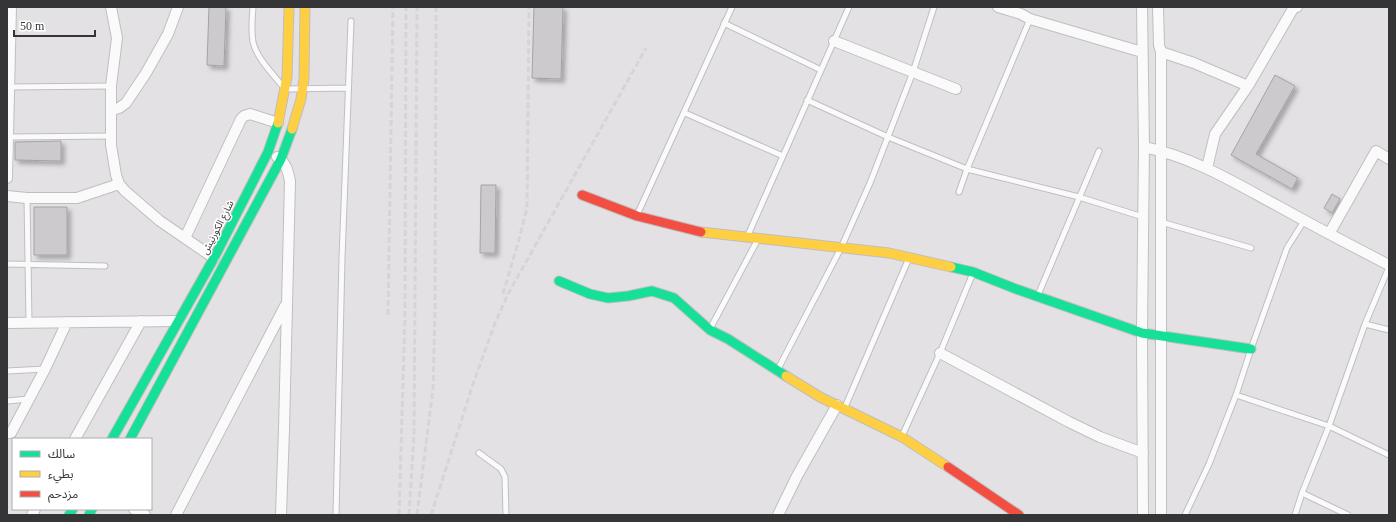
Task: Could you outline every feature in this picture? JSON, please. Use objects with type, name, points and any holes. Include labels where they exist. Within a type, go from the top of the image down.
[{"type":"street","points":[[7,178],[9,87],[8,38],[11,7]]},
{"type":"street","points":[[111,7],[117,38],[111,86],[112,154],[119,184],[160,221],[214,258]]},
{"type":"street","points":[[112,110],[119,108],[126,103],[146,73],[168,34],[178,7]]},
{"type":"street","name":"شارع الكورنيش","points":[[113,438],[214,258],[268,152],[278,123],[287,77],[289,7]]},
{"type":"street","points":[[131,438],[281,159],[289,138],[304,79],[305,7]]},
{"type":"street","points":[[998,7],[1024,11],[1030,19],[1142,52]]},
{"type":"street","points":[[1142,7],[1144,147],[1142,333],[1143,515]]},
{"type":"street","points":[[1158,7],[1159,45],[1161,52],[1162,151],[1160,335],[1161,515]]},
{"type":"street","points":[[1207,168],[1215,134],[1248,86],[1294,7],[1298,7]]},
{"type":"street","points":[[834,41],[956,89]]},
{"type":"street","points":[[1161,52],[1194,63],[1248,86]]},
{"type":"street","points":[[185,238],[241,119],[250,114],[278,123]]},
{"type":"street","points":[[1144,147],[1162,151],[1207,168],[1389,266]]},
{"type":"street","points":[[1329,234],[1376,151],[1389,159]]},
{"type":"street","points":[[268,152],[281,159],[287,169],[290,181],[281,515]]},
{"type":"street","points":[[7,196],[27,198],[77,198],[119,184]]},
{"type":"street","points":[[582,195],[637,216],[702,232],[889,253],[909,257],[973,272],[1016,289],[1038,295],[1142,333],[1251,349]]},
{"type":"street","points":[[559,280],[590,294],[608,298],[652,291],[674,298],[710,330],[728,339],[757,359],[778,370],[820,397],[902,438],[1019,515]]},
{"type":"street","points":[[176,515],[286,304]]},
{"type":"street","points":[[76,438],[141,321]]},
{"type":"street","points":[[7,323],[178,321]]},
{"type":"street","points":[[7,433],[11,433],[29,400],[67,322]]},
{"type":"street","points":[[940,353],[1069,422],[1100,437],[1143,453]]},
{"type":"street","points":[[778,515],[796,476],[840,407]]},
{"type":"street","points":[[271,515],[281,504]]},
{"type":"street","points":[[136,510],[145,515]]},
{"type":"lane","points":[[253,7],[252,34],[254,44],[259,55],[285,89],[348,88]]},
{"type":"lane","points":[[637,216],[732,7]]},
{"type":"lane","points":[[747,238],[849,7]]},
{"type":"lane","points":[[778,370],[841,248],[870,183],[913,72],[934,7]]},
{"type":"lane","points":[[959,192],[967,169],[1030,19]]},
{"type":"lane","points":[[336,515],[342,258],[350,21]]},
{"type":"lane","points":[[724,23],[821,70]]},
{"type":"lane","points":[[9,87],[111,86]]},
{"type":"lane","points":[[807,100],[888,137],[967,169],[1079,197],[1143,217]]},
{"type":"lane","points":[[685,112],[783,156]]},
{"type":"lane","points":[[8,136],[112,136]]},
{"type":"lane","points":[[1038,295],[1099,151]]},
{"type":"lane","points":[[27,198],[29,323]]},
{"type":"lane","points":[[1185,515],[1209,464],[1236,395],[1287,248],[1304,220]]},
{"type":"lane","points":[[1161,222],[1251,248]]},
{"type":"lane","points":[[710,330],[758,238]]},
{"type":"lane","points":[[840,407],[909,257]]},
{"type":"lane","points":[[7,264],[105,266]]},
{"type":"lane","points":[[1295,515],[1302,493],[1329,426],[1365,324],[1389,266]]},
{"type":"lane","points":[[902,438],[940,353],[973,272]]},
{"type":"lane","points":[[1365,324],[1389,330]]},
{"type":"lane","points":[[7,371],[45,369]]},
{"type":"lane","points":[[1236,395],[1329,426],[1389,455]]},
{"type":"lane","points":[[7,401],[29,400]]},
{"type":"lane","points":[[479,453],[503,472],[505,477],[506,515]]},
{"type":"lane","points":[[1302,493],[1348,515]]},
{"type":"building","points":[[209,7],[226,7],[224,66],[207,65]]},
{"type":"building","points":[[534,7],[563,7],[561,79],[532,78]]},
{"type":"building","points":[[1275,75],[1295,86],[1256,154],[1298,178],[1292,189],[1231,155]]},
{"type":"building","points":[[61,141],[61,161],[15,160],[15,142]]},
{"type":"building","points":[[481,185],[496,185],[495,253],[480,253]]},
{"type":"building","points":[[1332,194],[1340,199],[1332,213],[1324,208]]},
{"type":"building","points":[[34,207],[67,207],[67,255],[34,255]]},
{"type":"railway","points":[[388,315],[393,7]]},
{"type":"railway","points":[[399,515],[405,314],[406,7]]},
{"type":"railway","points":[[409,515],[414,435],[417,7]]},
{"type":"railway","points":[[417,515],[433,389],[435,312],[436,7]]},
{"type":"railway","points":[[503,294],[527,208],[529,7]]},
{"type":"railway","points":[[431,515],[474,381],[495,323],[508,294],[646,48]]},
{"type":"traffic: fast","points":[[113,438],[214,258],[268,152],[278,123]]},
{"type":"traffic: fast","points":[[131,438],[281,159],[292,129]]},
{"type":"traffic: fast","points":[[951,267],[973,272],[1016,289],[1142,333],[1251,349]]},
{"type":"traffic: fast","points":[[559,281],[590,294],[608,298],[652,291],[674,298],[710,330],[728,339],[786,376]]},
{"type":"traffic: fast","points":[[69,515],[72,510]]},
{"type":"traffic: fast","points":[[89,515],[92,510]]},
{"type":"traffic: slow","points":[[278,123],[287,77],[289,7]]},
{"type":"traffic: slow","points":[[292,129],[301,99],[304,79],[305,7]]},
{"type":"traffic: slow","points":[[701,232],[889,253],[951,267]]},
{"type":"traffic: slow","points":[[786,376],[820,397],[902,437],[948,467]]},
{"type":"traffic: jam","points":[[582,195],[637,216],[701,232]]},
{"type":"traffic: jam","points":[[948,467],[1019,515]]}]
